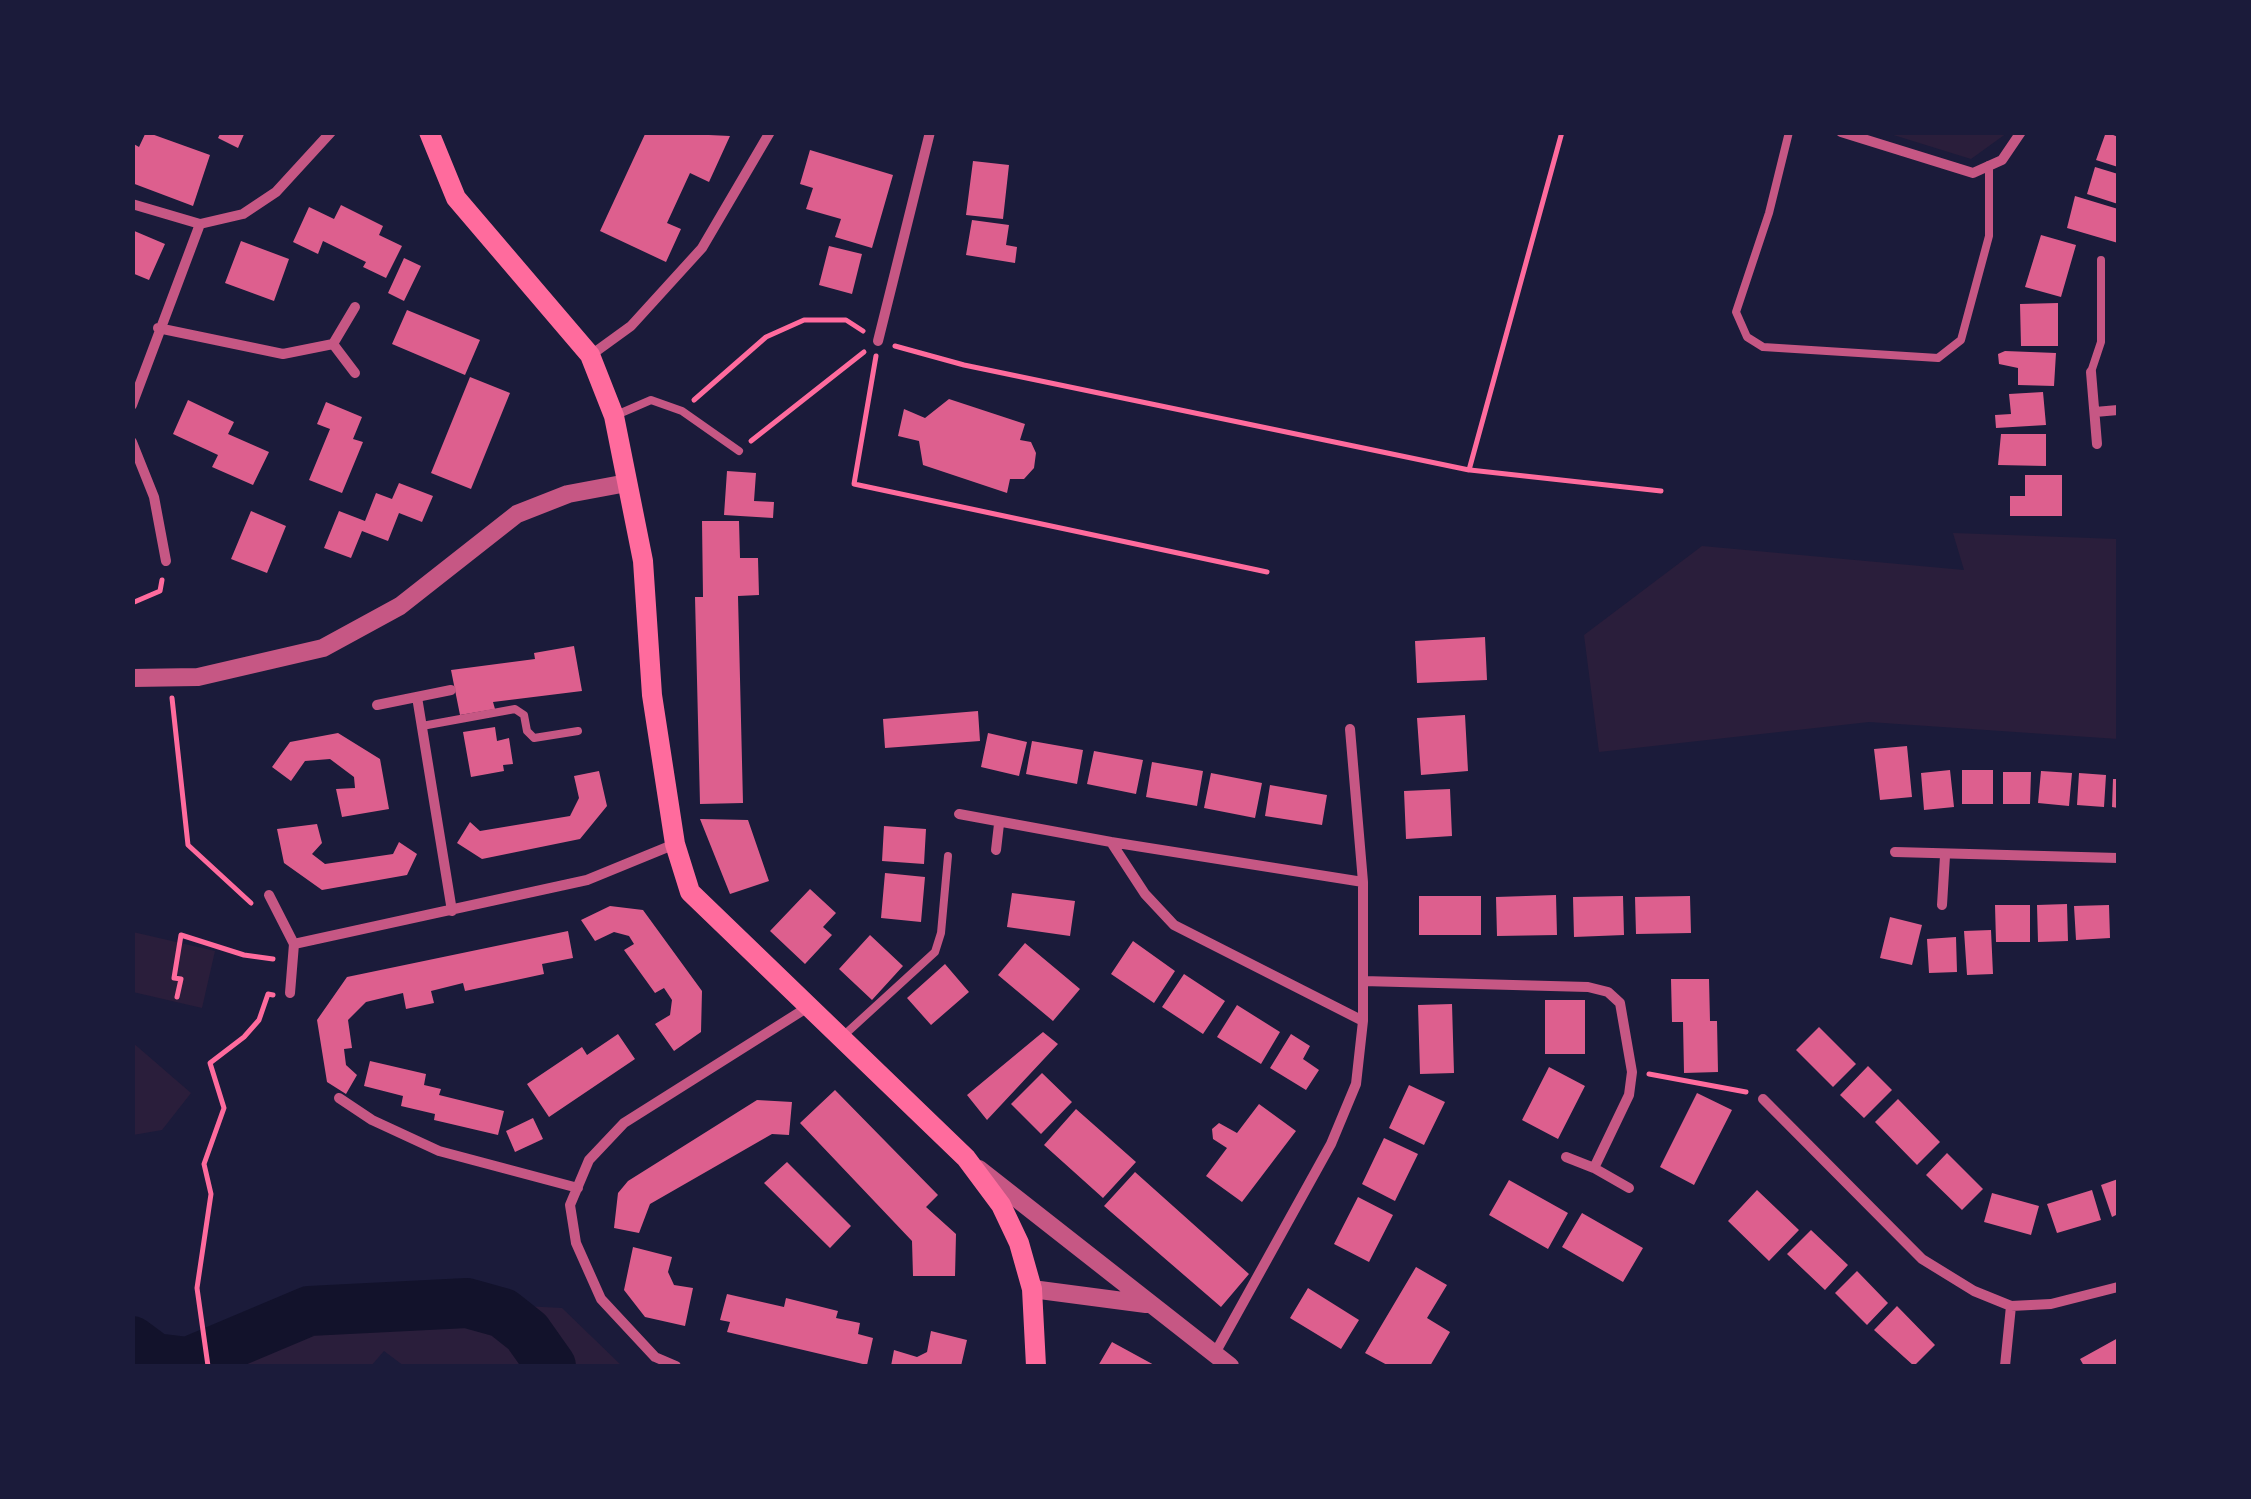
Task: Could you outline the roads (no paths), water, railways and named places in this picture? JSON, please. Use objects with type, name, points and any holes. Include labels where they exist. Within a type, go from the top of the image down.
[{"type":"main road","points":[[428,132],[456,198],[590,355],[614,416],[643,560],[652,695],[675,844],[690,892],[966,1158],[1011,1223],[1032,1289],[1036,1366]]},
{"type":"street","points":[[132,204],[200,224],[244,214],[261,204],[331,132]]},
{"type":"street","points":[[590,355],[631,326],[702,248],[770,132]]},
{"type":"street","points":[[878,341],[930,132]]},
{"type":"street","points":[[1841,132],[1972,173],[2002,160],[2020,132]]},
{"type":"street","points":[[132,405],[200,224]]},
{"type":"street","points":[[158,328],[283,354],[333,344],[355,308]]},
{"type":"street","points":[[333,344],[355,373]]},
{"type":"street","points":[[2091,372],[2097,444]]},
{"type":"street","points":[[2095,412],[2118,410]]},
{"type":"street","points":[[132,442],[154,497],[166,561]]},
{"type":"street","points":[[132,678],[170,680],[249,669],[322,648],[400,606],[517,514],[568,494],[626,483]]},
{"type":"street","points":[[378,704],[451,690]]},
{"type":"street","points":[[417,697],[452,911]]},
{"type":"street","points":[[1213,1356],[1348,1110],[1356,1084],[1363,1022],[1363,882],[1350,729]]},
{"type":"street","points":[[959,814],[999,824],[1363,882]]},
{"type":"street","points":[[996,850],[999,824]]},
{"type":"street","points":[[1111,842],[1145,894],[1174,925],[1363,1022]]},
{"type":"street","points":[[294,944],[587,880],[675,844]]},
{"type":"street","points":[[1895,852],[2118,858]]},
{"type":"street","points":[[1942,905],[1945,856]]},
{"type":"street","points":[[268,895],[294,944],[290,994]]},
{"type":"street","points":[[1363,981],[1588,987],[1608,992],[1620,1002],[1632,1072],[1629,1094],[1594,1168]]},
{"type":"street","points":[[676,1366],[655,1357],[601,1299],[576,1243],[570,1205],[589,1160],[624,1123],[809,1006]]},
{"type":"street","points":[[339,1098],[372,1120],[440,1151],[578,1188]]},
{"type":"street","points":[[1762,1099],[1922,1259],[1974,1291],[2010,1306],[2051,1304],[2118,1287]]},
{"type":"street","points":[[1566,1157],[1628,1188]]},
{"type":"street","points":[[966,1158],[1146,1304],[1230,1366]]},
{"type":"street","points":[[1032,1289],[1146,1304]]},
{"type":"street","points":[[2005,1366],[2010,1306]]},
{"type":"lane","points":[[1789,132],[1736,312],[1747,337],[1764,347],[1938,358],[1961,340],[1988,236],[1990,165]]},
{"type":"lane","points":[[2091,372],[2102,342],[2101,260]]},
{"type":"lane","points":[[614,416],[650,400],[682,411],[739,451]]},
{"type":"lane","points":[[422,726],[515,709],[524,715],[527,731],[534,738],[578,731]]},
{"type":"lane","points":[[842,1037],[935,952],[941,933],[948,856]]},
{"type":"waterway","points":[[132,1341],[155,1358],[188,1362],[309,1311],[467,1303],[503,1313],[527,1332],[551,1366]]}]
